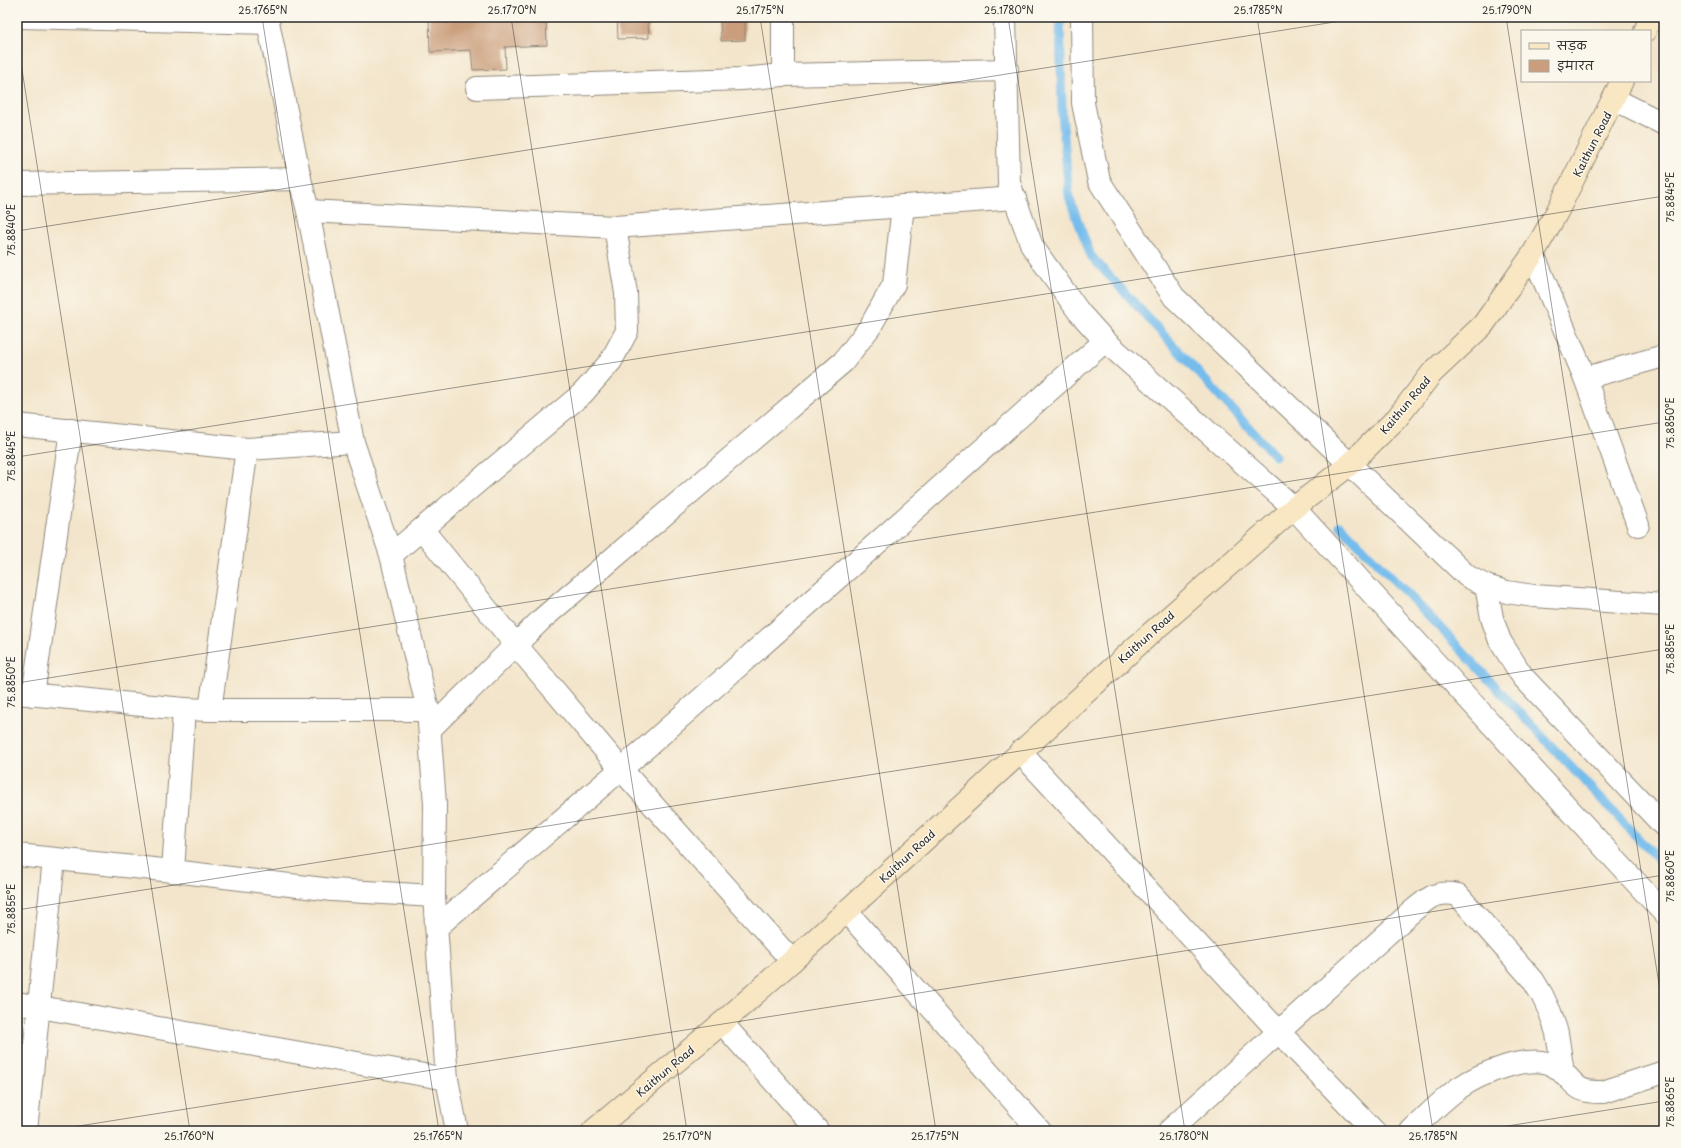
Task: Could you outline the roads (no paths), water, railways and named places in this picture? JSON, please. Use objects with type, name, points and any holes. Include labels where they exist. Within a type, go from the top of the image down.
[{"type":"street","points":[[19,17],[268,20],[300,180],[308,211],[353,442],[391,555],[429,720],[435,804],[434,896],[448,1079],[457,1131]]},
{"type":"street","points":[[783,17],[783,75]]},
{"type":"street","points":[[1005,17],[1009,183],[1032,246],[1078,312],[1105,341],[1294,508],[1664,913]]},
{"type":"street","points":[[1082,17],[1083,104],[1099,182],[1174,297],[1468,576],[1486,586],[1507,592],[1534,596],[1664,605]]},
{"type":"street","points":[[1645,30],[1651,17]]},
{"type":"street","points":[[476,88],[742,79],[783,75],[1007,70]]},
{"type":"street","points":[[1618,90],[1664,124]]},
{"type":"street","name":"Kaithun Road","points":[[593,1131],[722,1023],[792,961],[1151,633],[1294,508],[1349,464],[1397,418],[1432,373],[1483,325],[1533,254],[1558,212],[1618,90]]},
{"type":"street","points":[[17,184],[300,180]]},
{"type":"street","points":[[308,211],[615,227],[1015,198]]},
{"type":"street","points":[[71,430],[25,694],[184,709],[429,720],[516,645],[548,614],[843,362],[870,327],[894,284],[903,206]]},
{"type":"street","points":[[391,555],[583,393],[611,361],[627,331],[626,293],[615,227]]},
{"type":"street","points":[[1533,254],[1585,378],[1638,525]]},
{"type":"street","points":[[437,927],[621,769],[1105,341]]},
{"type":"street","points":[[1585,378],[1664,356]]},
{"type":"street","points":[[17,425],[247,448],[353,442]]},
{"type":"street","points":[[210,710],[247,448]]},
{"type":"street","points":[[422,529],[516,645],[621,769],[792,961]]},
{"type":"street","points":[[1486,586],[1492,618],[1500,641],[1523,677],[1664,826]]},
{"type":"street","points":[[173,871],[184,709]]},
{"type":"street","points":[[1020,752],[1278,1032],[1374,1131]]},
{"type":"street","points":[[17,855],[173,871],[332,890],[434,896]]},
{"type":"street","points":[[26,1131],[54,859]]},
{"type":"street","points":[[1169,1131],[1426,900],[1434,895],[1450,893],[1458,895],[1533,980],[1550,1012],[1557,1033],[1563,1073]]},
{"type":"street","points":[[847,912],[1040,1131]]},
{"type":"street","points":[[17,1003],[448,1079]]},
{"type":"street","points":[[722,1023],[818,1131]]},
{"type":"street","points":[[1411,1131],[1459,1088],[1479,1076],[1525,1062],[1536,1060],[1546,1062],[1555,1066],[1575,1086],[1585,1091],[1593,1092],[1603,1092],[1664,1072]]},
{"type":"waterway","points":[[1060,17],[1062,113],[1069,197],[1091,256],[1275,456]]},
{"type":"waterway","points":[[1340,525],[1431,618],[1664,866]]}]
